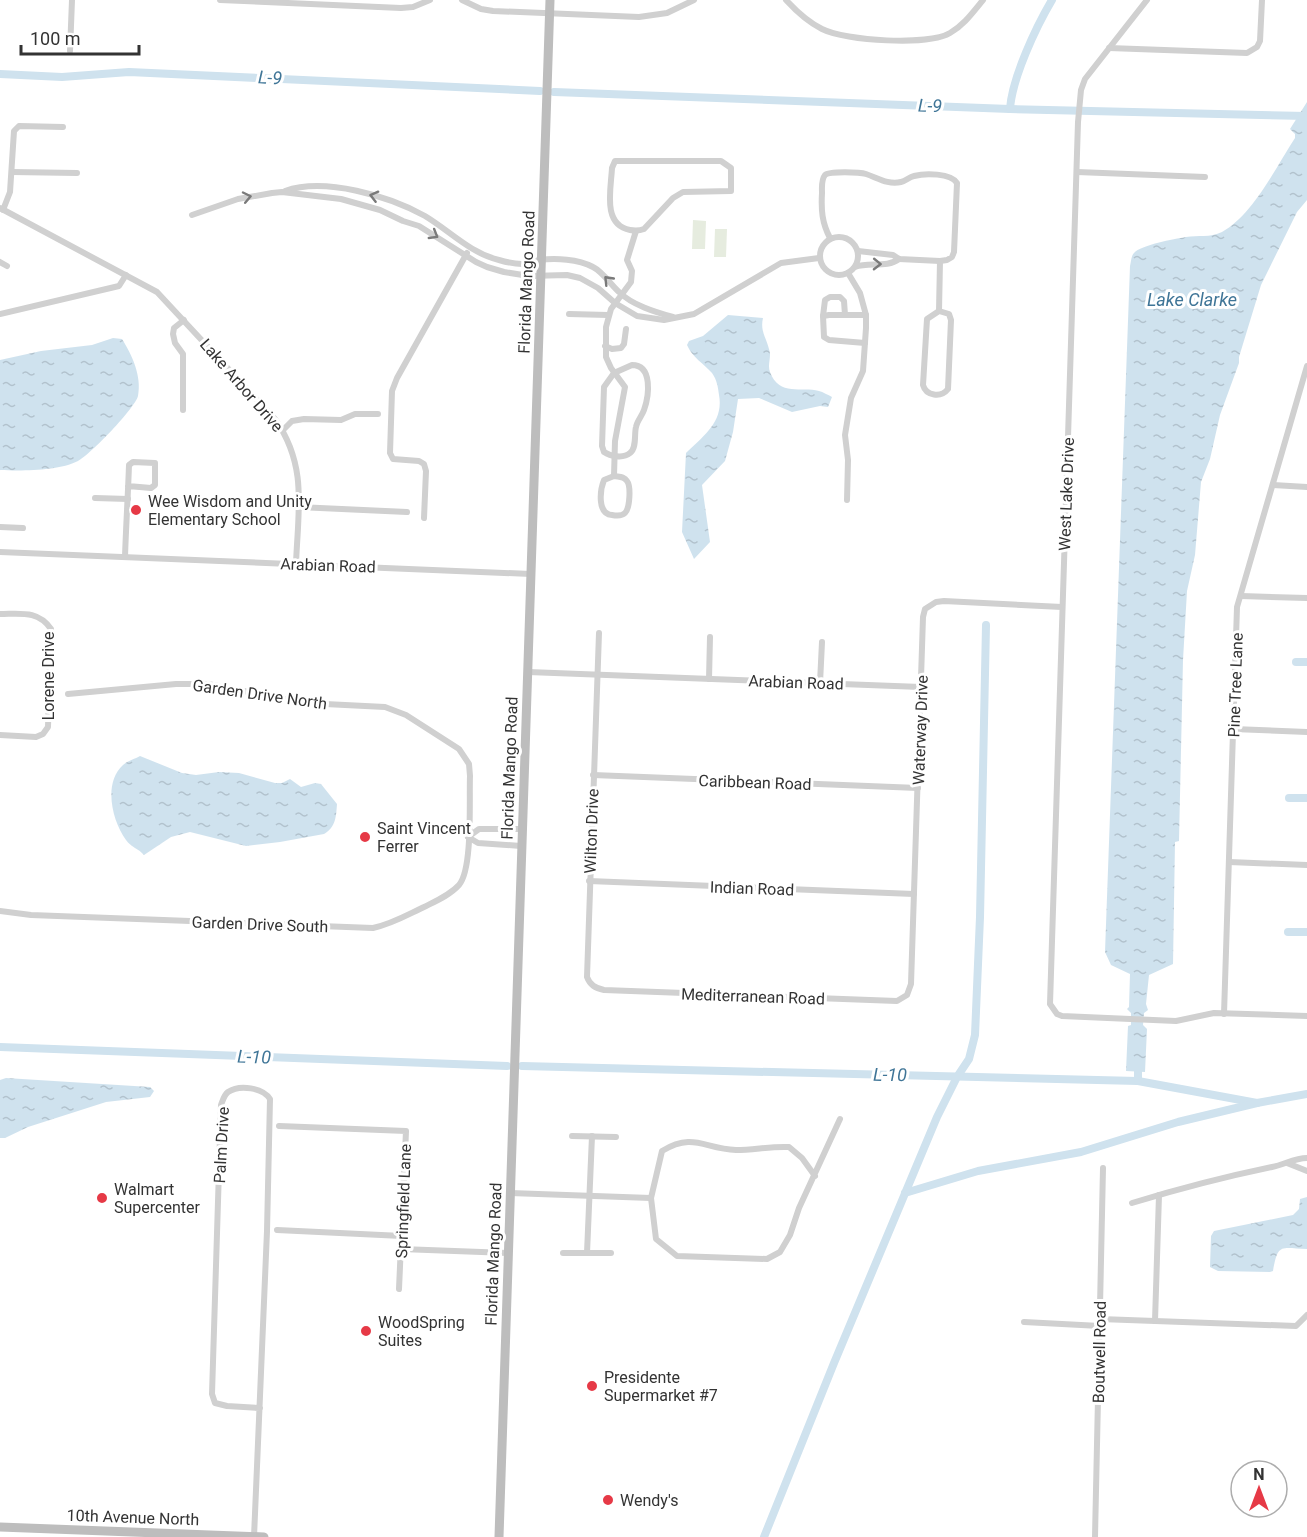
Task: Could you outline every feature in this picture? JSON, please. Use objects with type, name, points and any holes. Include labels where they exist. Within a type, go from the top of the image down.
[{"type":"street","points":[[70,51],[72,0]]},
{"type":"street","points":[[220,0],[401,8],[419,5],[430,0]]},
{"type":"street","points":[[462,0],[481,9],[493,11],[639,17],[667,13],[694,0]]},
{"type":"street","name":"Florida Mango Road","points":[[499,1537],[550,0]]},
{"type":"street","points":[[786,0],[809,22],[838,35],[926,40],[939,38],[957,29],[983,0]]},
{"type":"street","name":"West Lake Drive","points":[[1147,0],[1085,80],[1081,90],[1078,122],[1050,999],[1053,1010],[1062,1016],[1181,1021],[1203,1014],[1224,1014]]},
{"type":"street","points":[[1109,48],[1246,53],[1257,47],[1260,41],[1262,0]]},
{"type":"street","name":"Lake Arbor Drive","points":[[63,127],[19,126],[16,128],[10,192],[1,209],[157,292],[275,419],[283,430],[296,463],[299,484],[296,564]]},
{"type":"street","points":[[615,161],[722,161],[731,168],[731,191],[683,192],[673,198],[644,229],[636,231],[620,227],[611,216],[612,168],[615,161]]},
{"type":"street","points":[[12,172],[77,173]]},
{"type":"street","points":[[1077,172],[1205,177]]},
{"type":"street","points":[[830,238],[821,210],[822,181],[829,173],[866,174],[888,182],[900,183],[921,175],[954,178],[957,183],[952,257],[940,261],[899,259],[893,255],[858,251]]},
{"type":"street","points":[[192,215],[240,199],[294,188],[315,186],[350,190],[388,200],[424,216],[479,254],[521,264],[541,260],[575,260],[595,267],[621,295],[654,312],[676,317]]},
{"type":"street","points":[[282,192],[341,199],[380,210],[431,232],[476,262],[504,272],[567,275],[579,278],[598,288],[615,303],[637,316],[664,320],[694,314],[781,263],[819,258]]},
{"type":"street","points":[[614,476],[618,423],[625,393],[623,381],[608,363],[605,346],[609,315],[633,277],[627,260],[636,231]]},
{"type":"street","points":[[855,267],[858,251],[852,241],[847,238],[842,236],[830,238],[820,248],[821,264],[829,273],[835,275],[848,273],[865,263],[893,264],[899,259]]},
{"type":"street","points":[[424,518],[426,471],[424,464],[419,461],[393,459],[390,453],[392,391],[465,255],[472,249]]},
{"type":"street","points":[[939,311],[940,261]]},
{"type":"street","points":[[0,262],[7,266]]},
{"type":"street","points":[[847,500],[848,460],[845,435],[851,398],[863,371],[866,315],[860,293],[848,273]]},
{"type":"street","points":[[0,314],[118,286],[126,275]]},
{"type":"street","points":[[845,315],[844,301],[840,297],[830,297],[825,300],[823,316],[825,337],[829,340],[865,343]]},
{"type":"street","points":[[939,311],[949,314],[951,320],[948,389],[939,395],[929,394],[923,385],[927,319],[939,311]]},
{"type":"street","points":[[569,314],[609,315]]},
{"type":"street","points":[[823,316],[866,315]]},
{"type":"street","points":[[183,410],[183,354],[175,343],[173,334],[174,328],[184,320]]},
{"type":"street","points":[[605,346],[612,349],[621,348],[624,344],[626,329]]},
{"type":"street","points":[[638,365],[647,375],[646,405],[636,425],[633,450],[629,454],[615,456],[604,452],[602,446],[604,387],[614,373],[623,368],[638,365]]},
{"type":"street","name":"Pine Tree Lane","points":[[1224,1014],[1237,608],[1305,382],[1307,366]]},
{"type":"street","points":[[283,430],[292,421],[341,420],[355,414],[378,414]]},
{"type":"street","points":[[125,557],[128,499],[128,486],[129,465],[133,462],[155,463],[155,485],[151,488],[128,486]]},
{"type":"street","points":[[614,476],[623,477],[629,486],[628,510],[619,516],[608,515],[603,512],[602,506],[604,480],[614,476]]},
{"type":"street","points":[[1273,485],[1307,486]]},
{"type":"street","points":[[95,498],[128,499]]},
{"type":"street","points":[[298,507],[407,512]]},
{"type":"street","points":[[0,527],[23,528]]},
{"type":"street","name":"Arabian Road","points":[[0,552],[531,573]]},
{"type":"street","points":[[1240,596],[1307,598]]},
{"type":"street","name":"Waterway Drive","points":[[910,990],[925,609],[930,604],[944,601],[1062,607]]},
{"type":"street","name":"Lorene Drive","points":[[0,614],[34,615],[45,619],[51,628],[48,727],[43,734],[36,737],[0,735]]},
{"type":"street","name":"Wilton Drive","points":[[593,986],[587,976],[599,633]]},
{"type":"street","points":[[709,679],[710,638]]},
{"type":"street","points":[[820,683],[822,642]]},
{"type":"street","name":"Arabian Road","points":[[528,672],[921,687]]},
{"type":"street","name":"Garden Drive North","points":[[68,694],[176,684],[208,684],[305,703],[379,706],[396,710],[454,745],[466,758],[470,776],[468,837]]},
{"type":"street","points":[[1233,729],[1307,732]]},
{"type":"street","name":"Caribbean Road","points":[[593,775],[918,788]]},
{"type":"street","points":[[521,846],[478,843],[468,837],[479,829],[522,829]]},
{"type":"street","name":"Garden Drive South","points":[[0,911],[31,915],[373,928],[398,920],[454,890],[462,881],[466,870],[468,837]]},
{"type":"street","points":[[1229,862],[1307,865]]},
{"type":"street","name":"Indian Road","points":[[589,881],[914,894]]},
{"type":"street","name":"Mediterranean Road","points":[[593,986],[604,990],[897,1001],[903,999],[910,990]]},
{"type":"street","points":[[1224,1014],[1307,1016]]},
{"type":"street","name":"Palm Drive","points":[[254,1537],[260,1408],[270,1099],[266,1093],[258,1090],[236,1089],[228,1092],[221,1105],[212,1394],[215,1403],[260,1408]]},
{"type":"street","points":[[815,1176],[802,1158],[789,1147],[739,1150],[723,1149],[692,1141],[676,1143],[662,1151],[651,1198],[656,1239],[677,1256],[767,1259],[780,1252],[790,1235],[799,1208],[815,1176],[840,1119]]},
{"type":"street","name":"Springfield Lane","points":[[279,1126],[406,1131],[399,1289]]},
{"type":"street","points":[[572,1136],[616,1137]]},
{"type":"street","points":[[587,1253],[592,1136]]},
{"type":"street","points":[[1132,1203],[1197,1183],[1287,1163],[1304,1158],[1307,1152]]},
{"type":"street","points":[[1287,1163],[1307,1171]]},
{"type":"street","name":"Boutwell Road","points":[[1095,1537],[1103,1168]]},
{"type":"street","points":[[510,1192],[651,1198]]},
{"type":"street","points":[[1155,1321],[1159,1195]]},
{"type":"street","points":[[277,1230],[402,1236]]},
{"type":"street","points":[[401,1249],[508,1254]]},
{"type":"street","points":[[563,1253],[611,1254]]},
{"type":"street","points":[[1024,1322],[1155,1321],[1296,1326],[1307,1315]]},
{"type":"street","name":"10th Avenue North","points":[[0,1527],[82,1533],[264,1537]]},
{"type":"shaded area","points":[[693,220],[706,221],[705,249],[692,249]]},
{"type":"shaded area","points":[[715,229],[727,229],[726,257],[714,257]]},
{"type":"water","name":"Lake Clarke","points":[[1307,102],[1307,200],[1297,212],[1261,285],[1239,363],[1220,415],[1210,459],[1201,482],[1195,555],[1187,591],[1179,841],[1175,842],[1173,964],[1149,975],[1146,1004],[1148,1010],[1144,1013],[1143,1025],[1147,1029],[1145,1072],[1126,1071],[1128,1026],[1131,1025],[1131,1013],[1127,1009],[1129,1007],[1130,974],[1111,965],[1105,952],[1130,266],[1133,254],[1143,247],[1190,236],[1213,235],[1222,232],[1244,214],[1263,190],[1295,138],[1295,134],[1290,129]]},
{"type":"water","points":[[728,315],[763,318],[763,330],[770,352],[769,369],[779,385],[785,388],[819,391],[832,397],[828,407],[820,406],[792,412],[759,398],[738,399],[733,432],[725,461],[702,485],[710,542],[694,559],[682,532],[686,453],[711,428],[720,405],[718,386],[714,376],[695,357],[687,345],[689,341],[703,336]]},
{"type":"water","points":[[113,338],[122,339],[126,345],[133,359],[139,381],[138,396],[121,420],[78,461],[61,467],[40,470],[0,470],[0,360],[41,351],[92,345]]},
{"type":"water","points":[[140,756],[182,773],[196,775],[219,772],[239,773],[275,783],[282,783],[290,779],[301,787],[315,783],[321,784],[337,804],[335,821],[324,834],[246,846],[190,832],[171,837],[144,855],[128,842],[121,832],[114,813],[111,792],[117,773],[125,764]]},
{"type":"water","points":[[6,1078],[150,1087],[154,1091],[150,1097],[106,1102],[0,1138],[0,1080]]},
{"type":"water","points":[[1307,1197],[1307,1249],[1282,1249],[1279,1251],[1273,1271],[1270,1272],[1218,1271],[1210,1267],[1211,1236],[1214,1231],[1293,1215],[1299,1209],[1300,1199]]},
{"type":"waterway","points":[[1010,109],[1020,68],[1032,38],[1052,0]]},
{"type":"waterway","name":"L-9","points":[[0,74],[62,77],[129,72],[540,91]]},
{"type":"waterway","name":"L-9","points":[[554,92],[1010,109],[1307,116]]},
{"type":"waterway","points":[[764,1537],[937,1117],[957,1077],[969,1059],[975,1035],[980,917],[986,625]]},
{"type":"waterway","points":[[1296,662],[1307,662]]},
{"type":"waterway","points":[[1289,798],[1307,798]]},
{"type":"waterway","points":[[1288,932],[1307,932]]},
{"type":"waterway","name":"L-10","points":[[0,1047],[507,1066]]},
{"type":"waterway","points":[[1138,1061],[1138,1081]]},
{"type":"waterway","name":"L-10","points":[[522,1066],[1138,1081],[1257,1103]]},
{"type":"waterway","points":[[905,1193],[978,1171],[1081,1152],[1178,1122],[1257,1103],[1307,1094]]},
{"type":"place","name":"Wee Wisdom and Unity Elementary School","points":[[136,510]]},
{"type":"place","name":"Saint Vincent Ferrer","points":[[365,837]]},
{"type":"place","name":"Walmart Supercenter","points":[[102,1198]]},
{"type":"place","name":"WoodSpring Suites","points":[[366,1331]]},
{"type":"place","name":"Presidente Supermarket #7","points":[[592,1386]]},
{"type":"place","name":"Wendy's","points":[[608,1500]]}]
